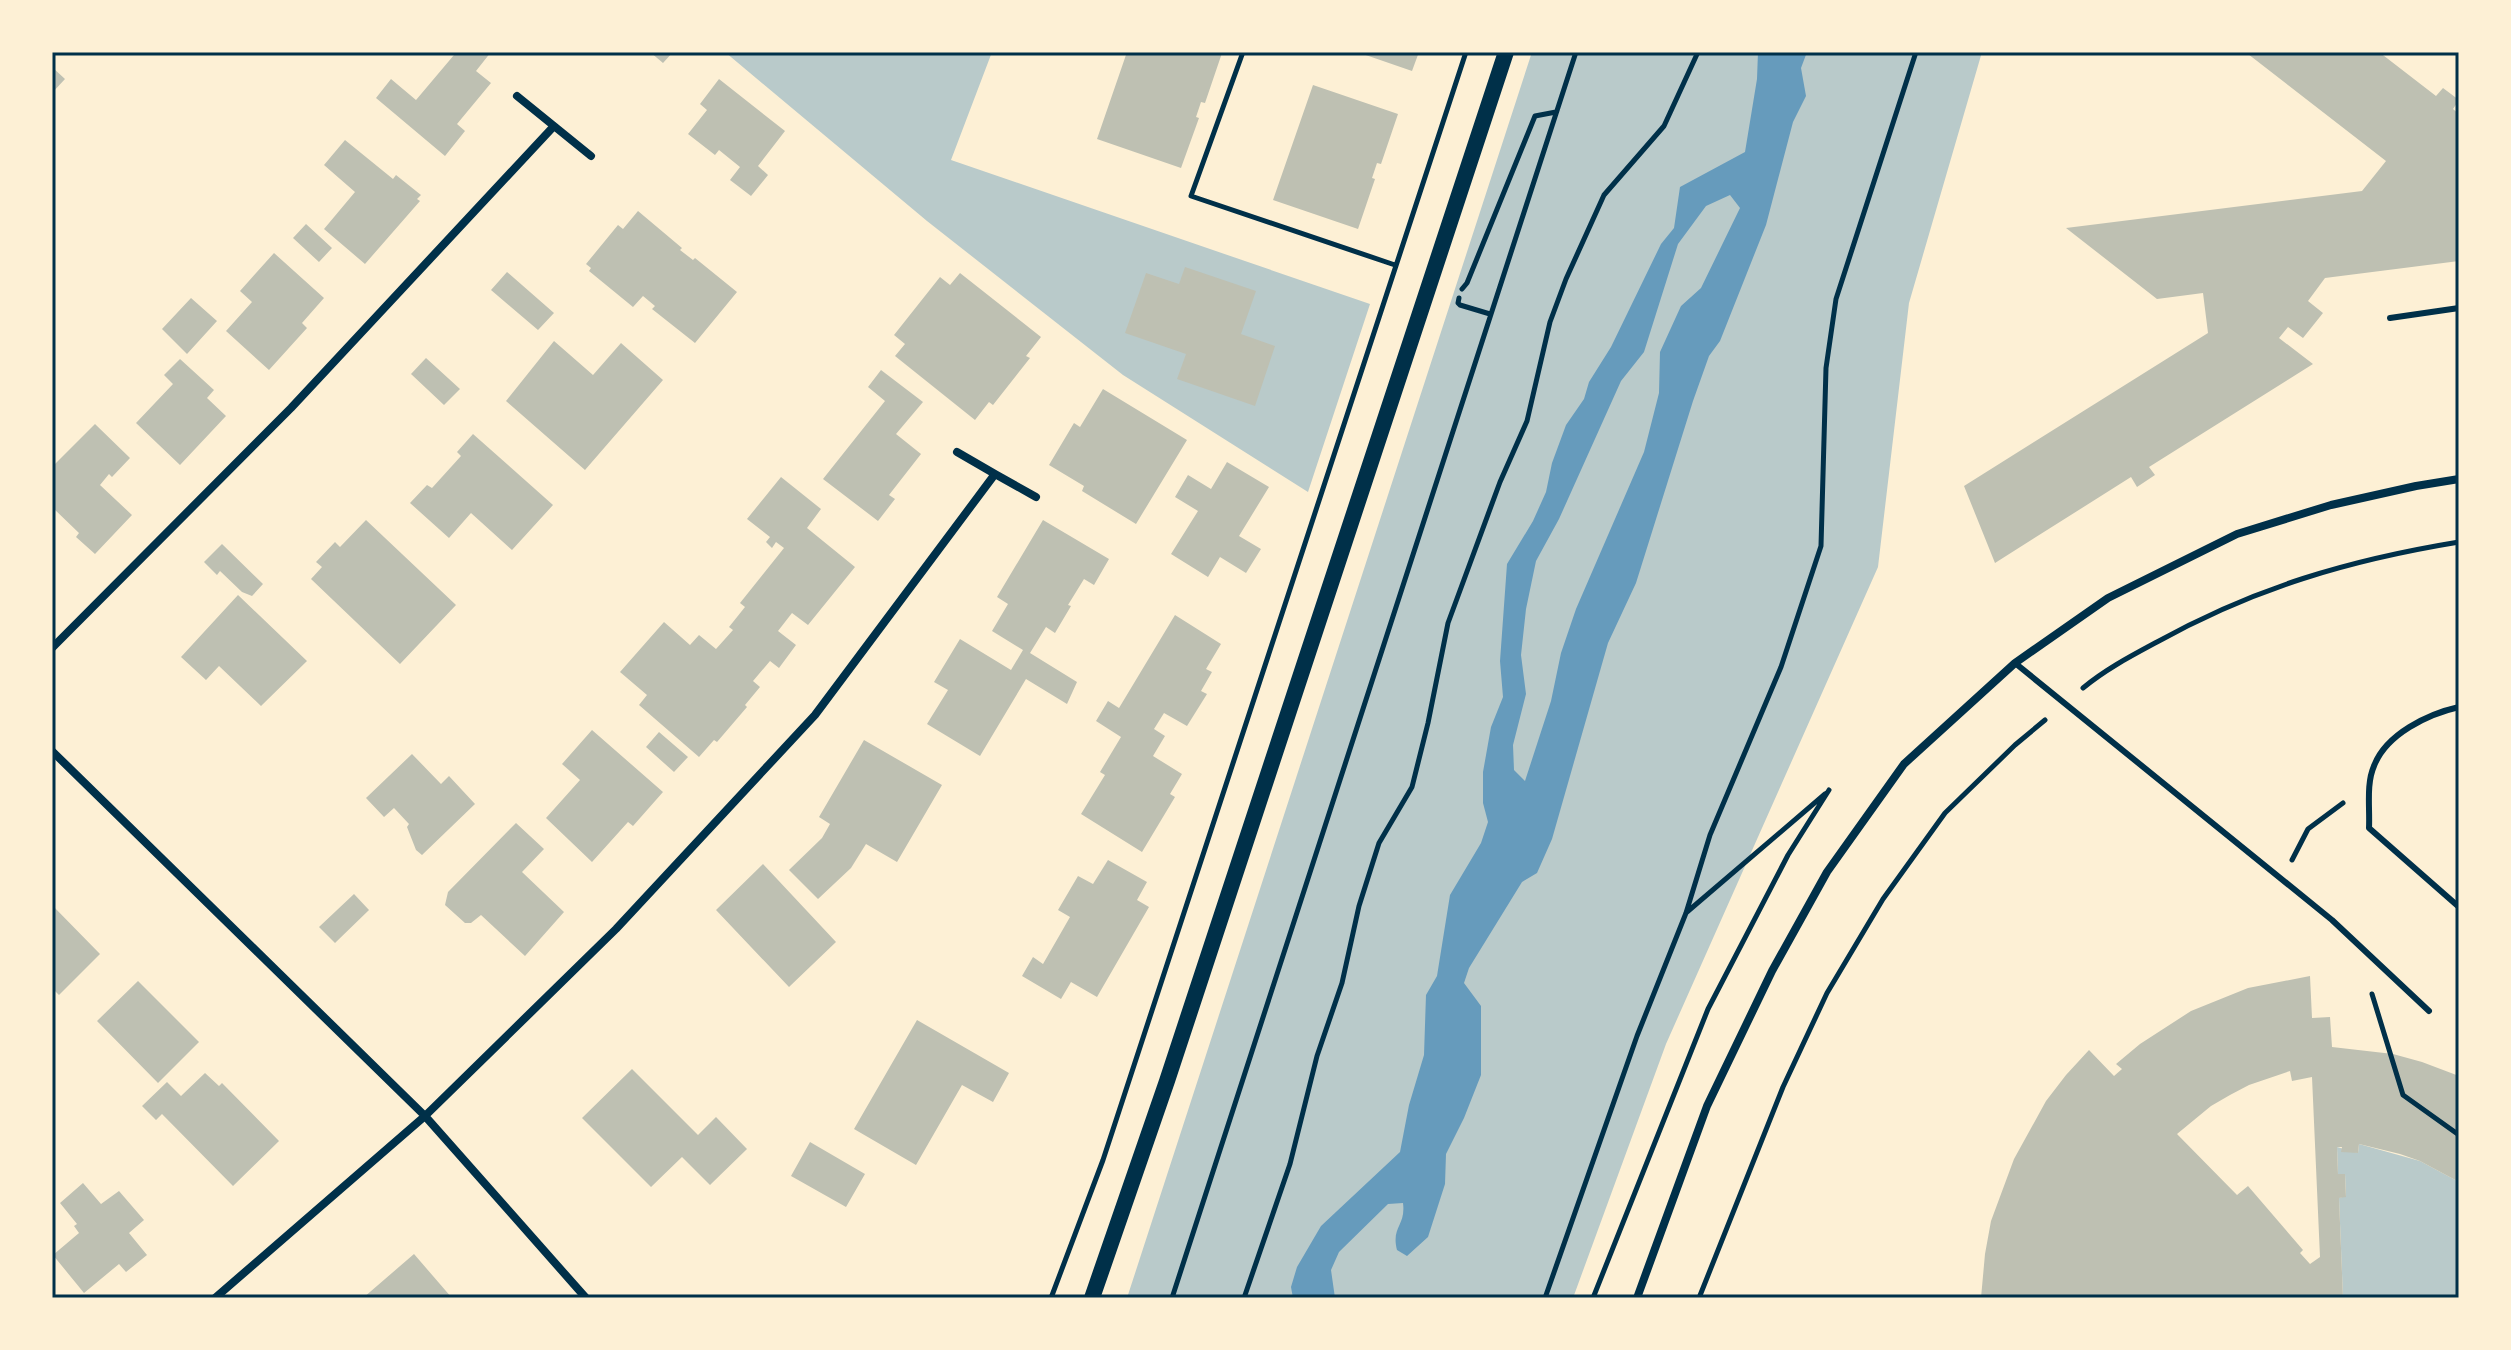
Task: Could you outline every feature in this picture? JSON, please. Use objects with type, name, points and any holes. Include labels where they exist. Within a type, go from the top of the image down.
[{"type":"main road","points":[[1092,1298],[1172,1066],[1506,52]]},
{"type":"street","points":[[517,96],[591,156]]},
{"type":"street","points":[[52,648],[291,408],[554,126]]},
{"type":"street","points":[[957,452],[1036,497]]},
{"type":"street","points":[[215,1298],[425,1116],[616,929],[815,715],[995,474]]},
{"type":"street","points":[[1637,1298],[1707,1106],[1772,971],[1827,872],[1904,764],[2015,663],[2108,598],[2237,534],[2331,505],[2459,479]]},
{"type":"street","points":[[52,751],[425,1116],[586,1298]]},
{"type":"lane","points":[[2390,318],[2459,308]]},
{"type":"lane","points":[[2015,663],[2332,920],[2429,1011]]},
{"type":"lane","points":[[2459,707],[2435,715],[2396,737],[2382,750],[2373,766],[2369,828],[2459,907]]},
{"type":"path","points":[[1243,52],[1191,196],[1395,265]]},
{"type":"path","points":[[1051,1298],[1103,1160],[1466,52]]},
{"type":"path","points":[[1172,1298],[1576,52]]},
{"type":"path","points":[[1244,1298],[1290,1164],[1317,1056],[1342,983],[1359,906],[1379,843],[1412,787],[1448,623],[1495,496],[1527,421],[1550,322],[1604,195],[1664,126],[1698,52]]},
{"type":"path","points":[[1545,1298],[1637,1036],[1686,913],[1710,835],[1781,667],[1821,546],[1826,368],[1836,299],[1916,52]]},
{"type":"path","points":[[1463,287],[1535,116],[1556,112]]},
{"type":"path","points":[[1460,305],[1490,314]]},
{"type":"path","points":[[1699,1298],[1783,1087],[1827,993],[1883,899],[1945,813],[2015,745],[2102,672],[2189,624],[2274,588],[2392,552],[2459,542]]},
{"type":"path","points":[[2308,829],[2370,784]]},
{"type":"path","points":[[1593,1298],[1708,1009],[1788,855],[1829,790],[1686,913]]},
{"type":"path","points":[[2371,989],[2403,1095],[2459,1135]]},
{"type":"shaded area","points":[[725,52],[992,52],[951,160],[1370,304],[1308,492],[1123,375],[927,221]]},
{"type":"shaded area","points":[[1532,52],[1982,52],[1909,303],[1878,567],[1666,1044],[1573,1298],[1127,1298]]},
{"type":"shaded area","points":[[2359,1144],[2420,1161],[2459,1182],[2459,1298],[2343,1298],[2339,1198],[2346,1196],[2345,1174],[2338,1174],[2337,1147],[2358,1153]]},
{"type":"water","points":[[1758,52],[1807,52],[1801,68],[1806,96],[1793,122],[1766,225],[1720,341],[1709,356],[1636,583],[1608,643],[1552,839],[1537,873],[1522,882],[1469,968],[1464,983],[1481,1006],[1481,1075],[1446,1154],[1445,1184],[1428,1237],[1407,1256],[1397,1250],[1396,1236],[1403,1203],[1388,1204],[1339,1252],[1331,1270],[1335,1298],[1293,1298],[1291,1287],[1297,1267],[1321,1226],[1400,1152],[1409,1105],[1424,1055],[1426,995],[1437,976],[1450,895],[1481,843],[1488,822],[1483,803],[1483,772],[1491,727],[1503,697],[1500,661],[1507,564],[1546,492],[1552,463],[1566,425],[1584,399],[1589,382],[1611,347],[1661,244],[1674,228],[1680,187],[1745,152],[1757,79]],"holes":[[[1730,195],[1740,208],[1701,288],[1681,306],[1660,352],[1659,393],[1644,452],[1576,609],[1525,781],[1514,770],[1513,745],[1526,694],[1521,655],[1536,561],[1559,519],[1621,381],[1644,352],[1678,244],[1706,206]]]},
{"type":"building","points":[[451,52],[491,52],[476,71],[491,83],[457,124],[465,131],[445,156],[376,98],[391,79],[416,100],[454,55]]},
{"type":"building","points":[[650,52],[673,52],[663,63]]},
{"type":"building","points":[[1127,52],[1222,53],[1205,103],[1201,102],[1196,117],[1199,118],[1181,168],[1097,139]]},
{"type":"building","points":[[1357,52],[1419,52],[1412,71]]},
{"type":"building","points":[[2249,52],[2379,52],[2436,96],[2443,88],[2459,100],[2453,109],[2459,114],[2459,261],[2325,278],[2308,301],[2323,313],[2303,338],[2288,327],[2279,338],[2313,364],[2149,467],[2155,475],[2137,487],[2131,477],[1995,563],[1964,486],[2208,333],[2203,293],[2157,299],[2066,228],[2362,191],[2386,161]]},
{"type":"building","points":[[52,67],[65,79],[52,93]]},
{"type":"building","points":[[719,79],[785,131],[758,166],[768,175],[751,196],[730,180],[740,167],[719,150],[715,155],[688,134],[707,110],[700,104]]},
{"type":"building","points":[[1313,85],[1398,114],[1381,164],[1377,163],[1372,178],[1375,179],[1358,229],[1273,200]]},
{"type":"building","points":[[345,140],[393,179],[396,175],[421,195],[417,199],[420,201],[365,264],[324,229],[355,192],[324,165]]},
{"type":"building","points":[[638,211],[682,248],[680,250],[693,260],[695,258],[737,292],[695,343],[652,309],[655,306],[643,296],[633,307],[589,271],[591,268],[586,264],[618,225],[623,229]]},
{"type":"building","points":[[306,224],[332,248],[319,262],[293,238]]},
{"type":"building","points":[[274,253],[324,298],[302,323],[307,328],[269,370],[226,331],[252,302],[240,291]]},
{"type":"building","points":[[1185,267],[1256,291],[1241,334],[1275,346],[1255,406],[1177,379],[1186,354],[1125,333],[1146,273],[1179,284]]},
{"type":"building","points":[[507,272],[554,313],[538,330],[491,290]]},
{"type":"building","points":[[960,273],[1041,337],[1026,356],[1030,358],[993,405],[989,402],[975,420],[895,356],[905,344],[894,335],[940,277],[950,285]]},
{"type":"building","points":[[191,298],[217,321],[187,354],[162,329]]},
{"type":"building","points":[[554,341],[593,375],[621,343],[663,380],[585,470],[506,401]]},
{"type":"building","points":[[426,358],[460,389],[444,405],[411,374]]},
{"type":"building","points":[[180,359],[214,390],[207,398],[226,416],[180,465],[136,423],[173,384],[164,375]]},
{"type":"building","points":[[881,370],[923,402],[896,434],[921,454],[889,495],[895,499],[878,521],[823,479],[885,401],[868,387]]},
{"type":"building","points":[[1103,389],[1187,440],[1136,524],[1082,491],[1084,486],[1049,465],[1074,423],[1080,427]]},
{"type":"building","points":[[95,424],[130,458],[100,485],[132,515],[95,554],[76,537],[79,533],[52,507],[52,467]]},
{"type":"building","points":[[473,434],[553,505],[512,550],[471,513],[449,538],[410,503],[427,485],[432,488],[461,456],[457,452]]},
{"type":"building","points":[[1227,462],[1269,487],[1239,536],[1261,549],[1246,573],[1220,557],[1208,577],[1171,554],[1198,511],[1175,497],[1188,475],[1211,489]]},
{"type":"building","points":[[781,477],[821,509],[807,528],[855,567],[808,625],[792,613],[778,631],[796,645],[779,668],[770,661],[753,681],[760,687],[745,705],[747,707],[717,742],[714,740],[699,757],[639,705],[647,695],[620,672],[664,622],[690,645],[699,635],[716,649],[733,630],[729,627],[745,607],[740,603],[784,548],[776,542],[772,548],[766,542],[770,537],[747,519]]},
{"type":"building","points":[[366,520],[456,605],[400,664],[311,579],[322,567],[316,562],[335,542],[340,547]]},
{"type":"building","points":[[1043,520],[1109,559],[1094,585],[1084,579],[1055,633],[1046,627],[1030,653],[1077,682],[1067,704],[1026,679],[980,756],[927,724],[948,690],[934,682],[960,639],[1011,670],[1023,650],[992,631],[1008,604],[997,597]]},
{"type":"building","points":[[222,544],[263,584],[252,596],[242,592],[220,571],[217,575],[204,562]]},
{"type":"building","points":[[238,595],[307,661],[261,706],[219,666],[206,680],[181,657]]},
{"type":"building","points":[[1175,615],[1221,644],[1206,669],[1212,672],[1201,691],[1207,694],[1187,726],[1164,713],[1154,729],[1165,736],[1153,756],[1182,774],[1170,794],[1175,797],[1142,852],[1081,814],[1105,775],[1100,772],[1121,737],[1096,721],[1108,701],[1119,708]]},
{"type":"building","points":[[592,730],[663,792],[633,826],[628,822],[592,862],[546,818],[580,780],[562,764]]},
{"type":"building","points":[[659,732],[688,757],[674,772],[646,747]]},
{"type":"building","points":[[864,740],[942,785],[897,862],[866,844],[851,868],[818,899],[789,870],[822,838],[830,824],[819,817]]},
{"type":"building","points":[[412,754],[441,784],[449,776],[475,804],[422,855],[416,850],[407,827],[409,824],[394,808],[384,817],[366,798]]},
{"type":"building","points":[[516,823],[544,849],[522,872],[564,912],[525,956],[481,915],[471,923],[465,923],[445,905],[448,892]]},
{"type":"building","points":[[1108,860],[1147,882],[1137,900],[1149,907],[1097,997],[1071,982],[1061,999],[1022,976],[1033,957],[1043,964],[1070,917],[1058,910],[1078,876],[1093,884]]},
{"type":"building","points":[[763,864],[836,942],[789,987],[716,910]]},
{"type":"building","points":[[354,894],[369,910],[335,943],[319,927]]},
{"type":"building","points":[[52,905],[100,954],[59,995],[52,988]]},
{"type":"building","points":[[2310,976],[2312,1018],[2330,1017],[2332,1047],[2393,1054],[2459,1076],[2459,1182],[2400,1154],[2359,1144],[2358,1153],[2341,1152],[2342,1147],[2337,1147],[2338,1174],[2345,1174],[2346,1197],[2339,1198],[2343,1298],[1981,1298],[1991,1221],[2014,1159],[2046,1101],[2066,1075],[2089,1050],[2114,1076],[2122,1069],[2116,1064],[2140,1044],[2191,1011],[2248,988]],"holes":[[[2290,1071],[2292,1081],[2312,1077],[2320,1257],[2310,1264],[2300,1253],[2303,1250],[2248,1186],[2237,1195],[2177,1134],[2211,1106],[2249,1085]]]},
{"type":"building","points":[[138,981],[199,1042],[158,1083],[97,1021]]},
{"type":"building","points":[[917,1020],[1009,1073],[993,1102],[962,1085],[916,1165],[854,1129]]},
{"type":"building","points":[[632,1069],[698,1135],[716,1117],[747,1149],[710,1185],[682,1157],[651,1187],[582,1118]]},
{"type":"building","points":[[205,1073],[219,1086],[222,1083],[279,1141],[233,1186],[162,1114],[156,1120],[142,1106],[167,1082],[181,1096]]},
{"type":"building","points":[[810,1142],[865,1174],[846,1207],[791,1176]]},
{"type":"building","points":[[83,1183],[101,1204],[119,1191],[144,1220],[129,1233],[147,1255],[126,1272],[119,1264],[84,1293],[53,1255],[79,1233],[74,1226],[77,1224],[60,1203]]},
{"type":"building","points":[[414,1254],[452,1298],[363,1298]]}]
